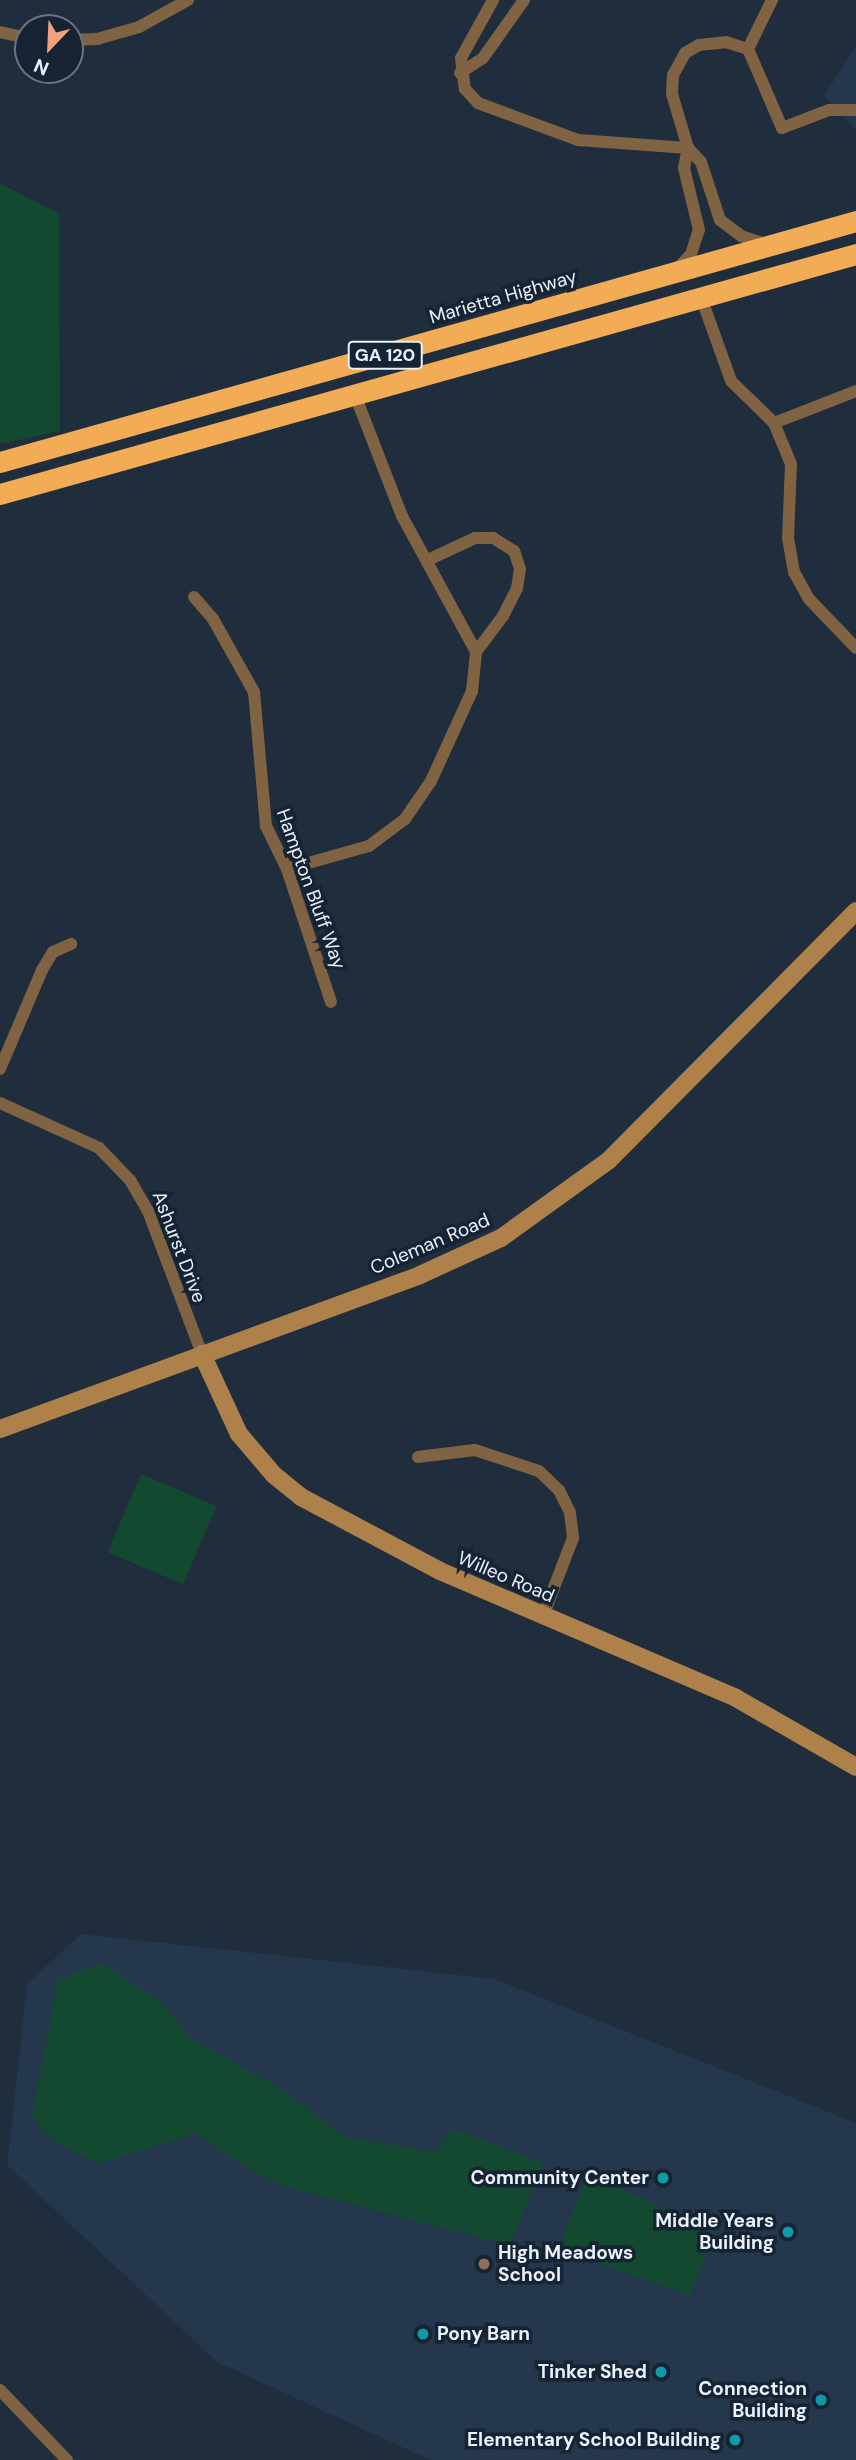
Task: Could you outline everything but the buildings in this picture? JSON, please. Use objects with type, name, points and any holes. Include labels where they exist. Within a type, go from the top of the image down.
[{"type":"highway","name":"Marietta Highway","points":[[0,462],[856,221]]},
{"type":"highway","name":"GA 120","points":[[0,494],[856,254]]},
{"type":"street","points":[[84,39],[97,39],[139,27],[188,0]]},
{"type":"street","points":[[493,0],[472,32],[460,73],[465,89],[478,103],[542,130],[578,141],[688,148]]},
{"type":"street","points":[[460,73],[483,58],[524,0]]},
{"type":"street","points":[[772,0],[748,49],[782,128],[829,110],[856,110]]},
{"type":"street","points":[[748,49],[714,43],[691,48],[680,59],[672,94],[688,148],[701,162],[720,220],[741,236],[770,245]]},
{"type":"street","points":[[672,273],[691,254],[698,235],[684,168],[688,148]]},
{"type":"street","points":[[701,297],[731,381],[774,423],[793,476],[788,538],[794,572],[809,599],[856,648]]},
{"type":"street","points":[[774,423],[856,390]]},
{"type":"street","points":[[355,395],[381,471],[476,652]]},
{"type":"street","points":[[287,869],[369,846],[405,819],[431,781],[472,691],[476,652],[517,589],[520,569],[514,551],[493,538],[475,538],[428,560]]},
{"type":"street","name":"Hampton Bluff Way","points":[[194,597],[213,619],[254,692],[263,814],[287,869],[331,1002]]},
{"type":"street","name":"Coleman Road","points":[[0,1429],[420,1275],[538,1215],[609,1160],[856,911]]},
{"type":"street","points":[[0,1069],[42,970],[53,952],[71,944]]},
{"type":"street","name":"Ashurst Drive","points":[[0,1103],[99,1148],[130,1180],[148,1211],[202,1354]]},
{"type":"street","name":"Willeo Road","points":[[202,1354],[239,1434],[286,1486],[397,1550],[736,1698],[856,1767]]},
{"type":"street","points":[[418,1457],[475,1450],[539,1471],[559,1490],[570,1513],[573,1538],[544,1616]]},
{"type":"street","points":[[0,2390],[67,2460]]},
{"type":"shaded area","points":[[856,45],[856,130],[824,96]]},
{"type":"shaded area","name":"High Meadows School","points":[[81,1934],[495,1979],[856,2123],[856,2460],[430,2460],[217,2362],[7,2165],[27,1984]]},
{"type":"green space","points":[[0,183],[59,214],[60,431],[0,444]]},
{"type":"green space","points":[[141,1474],[216,1506],[183,1584],[108,1552]]},
{"type":"green space","points":[[102,1963],[160,2001],[191,2038],[273,2084],[346,2137],[435,2152],[453,2129],[543,2162],[510,2245],[278,2185],[220,2151],[198,2133],[98,2164],[53,2141],[32,2117],[58,1979]]},
{"type":"green space","points":[[587,2174],[701,2224],[722,2214],[690,2296],[559,2249]]},
{"type":"place","name":"Community Center","points":[[663,2178]]},
{"type":"place","name":"Middle Years Building","points":[[788,2232]]},
{"type":"place","name":"High Meadows School","points":[[484,2264]]},
{"type":"place","name":"Pony Barn","points":[[423,2334]]},
{"type":"place","name":"Tinker Shed","points":[[661,2372]]},
{"type":"place","name":"Connection Building","points":[[821,2400]]},
{"type":"place","name":"Elementary School Building","points":[[735,2440]]}]
